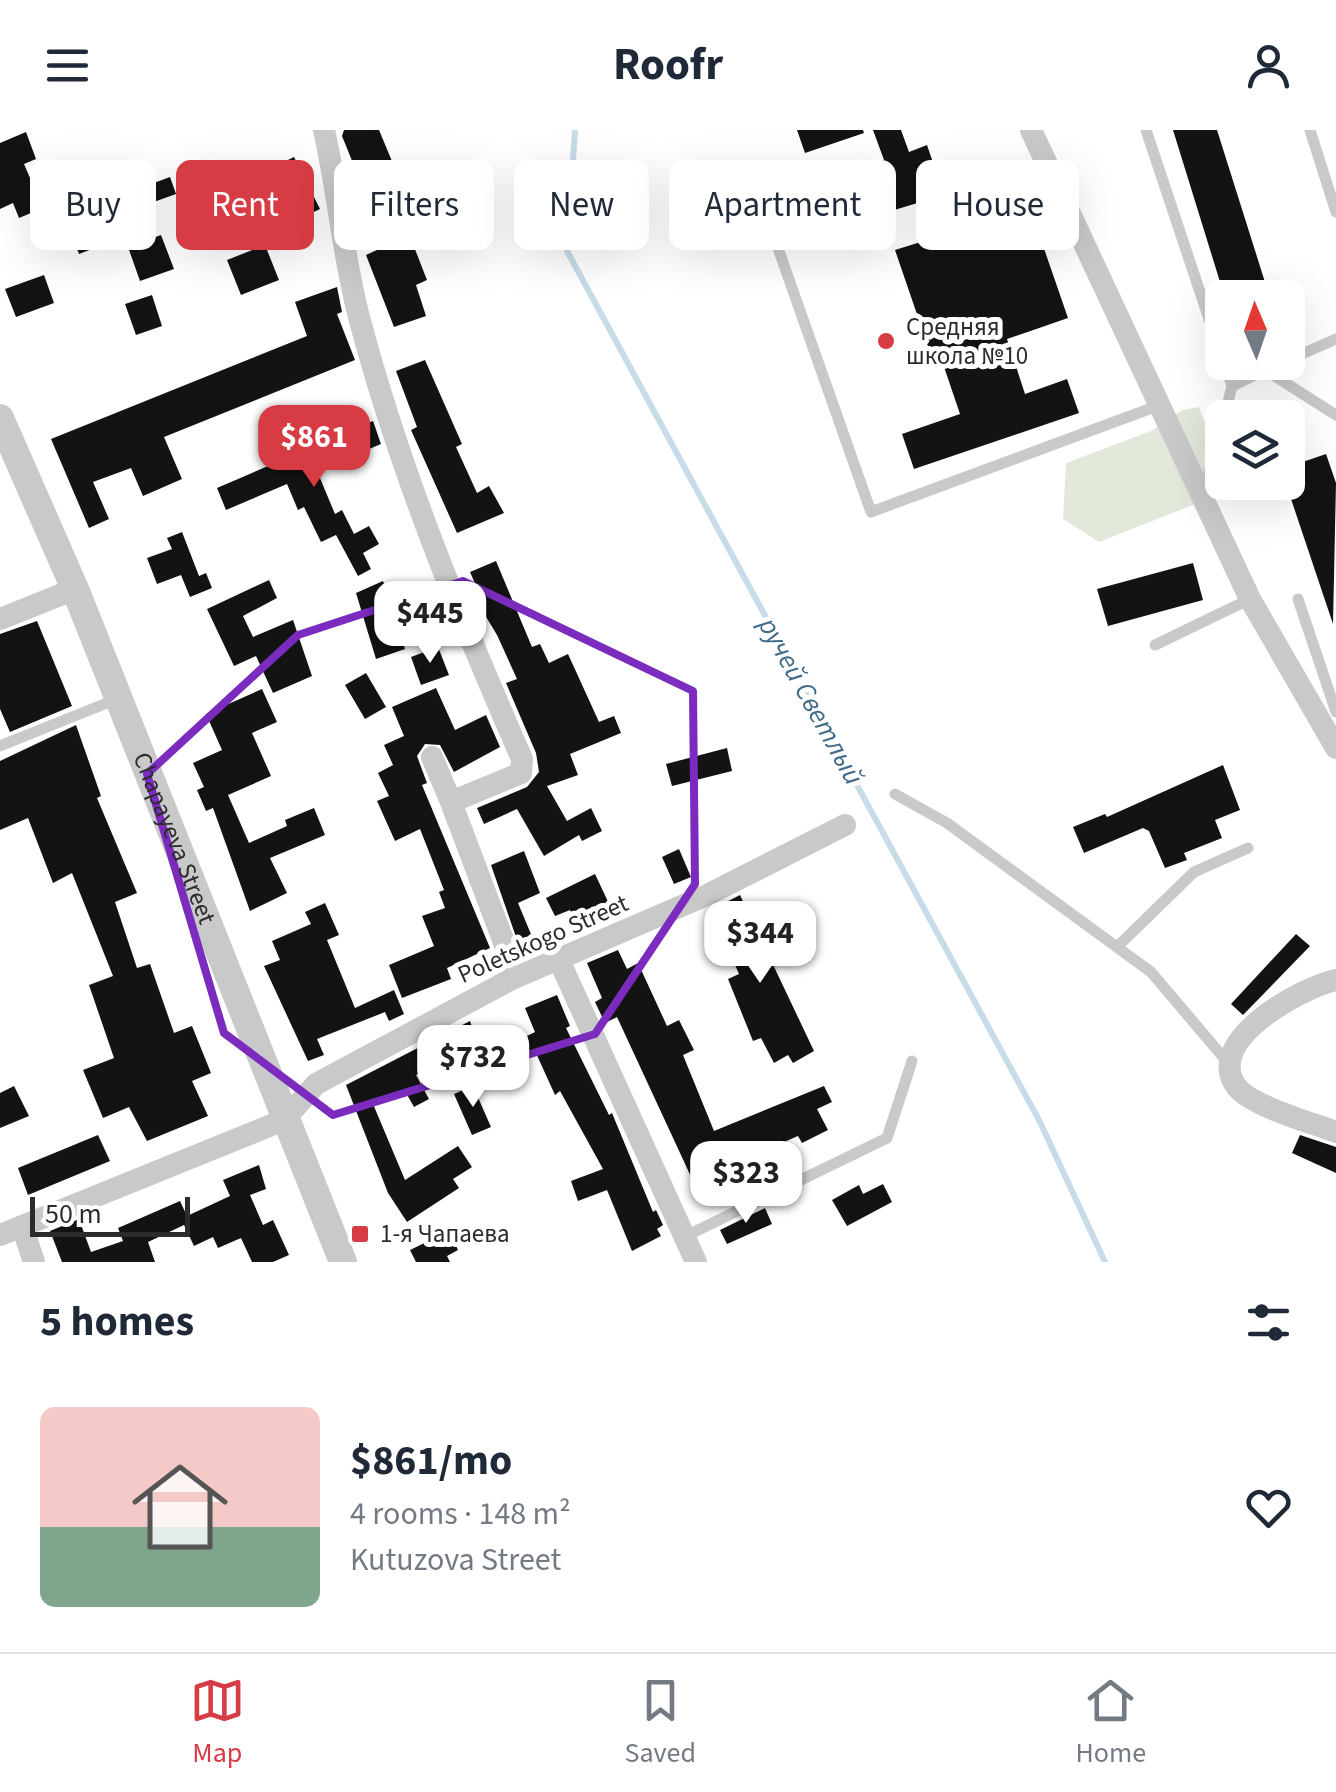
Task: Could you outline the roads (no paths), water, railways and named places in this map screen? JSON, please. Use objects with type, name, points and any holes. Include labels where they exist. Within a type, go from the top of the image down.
[{"type":"street","points":[[324,130],[357,312],[374,372],[438,563],[522,759],[521,773],[451,802]]},
{"type":"street","points":[[1031,130],[1250,599],[1336,748]]},
{"type":"street","name":"Chapayeva Street","points":[[0,418],[75,589],[284,1120],[344,1262]]},
{"type":"street","points":[[0,619],[75,589]]},
{"type":"street","points":[[432,758],[508,952],[510,980]]},
{"type":"street","name":"Poletskogo Street","points":[[11,1230],[284,1120],[316,1084],[510,980],[707,895],[845,826]]},
{"type":"street","points":[[558,960],[696,1262]]},
{"type":"street","points":[[1336,980],[1301,994],[1255,1022],[1236,1043],[1229,1064],[1236,1087],[1258,1101],[1336,1132]]},
{"type":"street","points":[[11,1230],[34,1262]]},
{"type":"lane","points":[[1146,130],[1205,306]]},
{"type":"lane","points":[[1310,130],[1336,212]]},
{"type":"lane","points":[[780,250],[871,512],[1160,405]]},
{"type":"lane","points":[[1305,352],[1336,339]]},
{"type":"lane","points":[[1228,400],[1230,380]]},
{"type":"lane","points":[[1232,386],[1246,380]]},
{"type":"lane","points":[[1281,380],[1336,414]]},
{"type":"lane","points":[[1203,502],[1205,486]]},
{"type":"lane","points":[[1155,645],[1250,599]]},
{"type":"lane","points":[[1298,599],[1336,712]]},
{"type":"lane","points":[[0,746],[118,698]]},
{"type":"lane","points":[[895,794],[947,823],[1151,972],[1229,1064]]},
{"type":"lane","points":[[1117,946],[1194,872],[1248,848]]},
{"type":"lane","points":[[686,1236],[887,1138],[912,1061]]},
{"type":"waterway","name":"ручей Светлый","points":[[575,130],[567,251],[1040,1122],[1105,1262]]},
{"type":"place","name":"Средняя школа №10","points":[[886,341]]},
{"type":"place","name":"1-я Чапаева","points":[[360,1234]]}]
